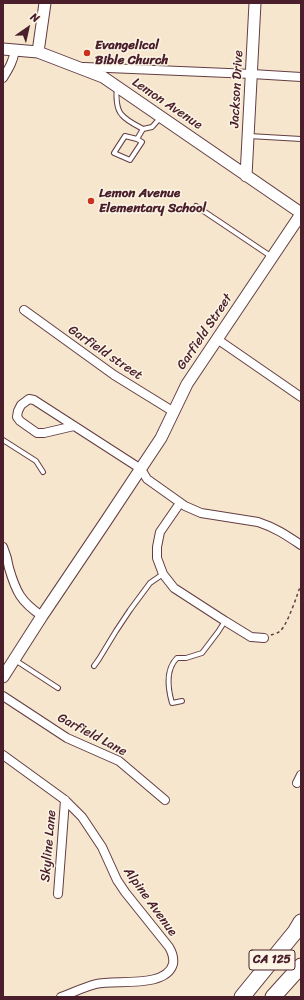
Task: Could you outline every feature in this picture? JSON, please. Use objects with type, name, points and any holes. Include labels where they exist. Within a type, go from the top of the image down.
[{"type":"highway","name":"CA 125","points":[[242,997],[295,932],[301,922]]},
{"type":"highway","name":"CA 125","points":[[273,997],[301,966]]},
{"type":"street","points":[[38,52],[45,3]]},
{"type":"street","name":"Jackson Drive","points":[[246,176],[255,3]]},
{"type":"street","name":"Lemon Avenue","points":[[3,49],[38,52],[102,77],[301,214]]},
{"type":"street","points":[[3,78],[11,66],[15,50]]},
{"type":"street","points":[[77,67],[301,77]]},
{"type":"street","name":"Garfield Street","points":[[3,677],[161,438],[187,384],[301,214]]},
{"type":"street","name":"Garfield street","points":[[24,310],[114,375],[174,412]]},
{"type":"street","points":[[217,339],[301,397]]},
{"type":"street","points":[[74,426],[44,434],[37,433],[20,421],[17,416],[18,410],[24,402],[29,399],[34,400],[141,469],[147,479],[180,502],[201,513],[258,522],[267,525],[278,530],[301,545]]},
{"type":"street","points":[[180,502],[160,532],[156,547],[157,558],[163,574],[174,588],[224,621],[251,637],[264,638]]},
{"type":"street","points":[[3,547],[18,594],[30,608],[42,616]]},
{"type":"street","name":"Garfield Lane","points":[[3,696],[67,738],[119,761],[165,800]]},
{"type":"street","name":"Alpine Avenue","points":[[3,755],[65,800],[82,817],[102,847],[117,880],[171,950],[173,958],[172,967],[161,977],[147,980],[97,983],[61,997]]},
{"type":"street","points":[[297,783],[301,775]]},
{"type":"street","name":"Skyline Lane","points":[[58,894],[65,800]]},
{"type":"lane","points":[[117,87],[116,98],[121,114],[143,129],[152,127],[160,117]]},
{"type":"lane","points":[[137,139],[143,129]]},
{"type":"lane","points":[[125,136],[137,139],[142,142],[130,160],[114,153],[125,136]]},
{"type":"lane","points":[[248,136],[301,139]]},
{"type":"lane","points":[[196,206],[272,257]]},
{"type":"lane","points":[[3,440],[36,462],[43,472]]},
{"type":"lane","points":[[94,666],[146,588],[150,583],[163,574]]},
{"type":"lane","points":[[182,701],[172,703],[169,691],[170,669],[173,662],[177,658],[186,658],[202,653],[218,632],[224,621]]},
{"type":"lane","points":[[15,659],[58,688]]},
{"type":"path","points":[[264,638],[280,631],[284,627],[301,584]]},
{"type":"place","name":"Evangelical Bible Church","points":[[87,53]]},
{"type":"place","name":"Lemon Avenue Elementary School","points":[[91,201]]}]
